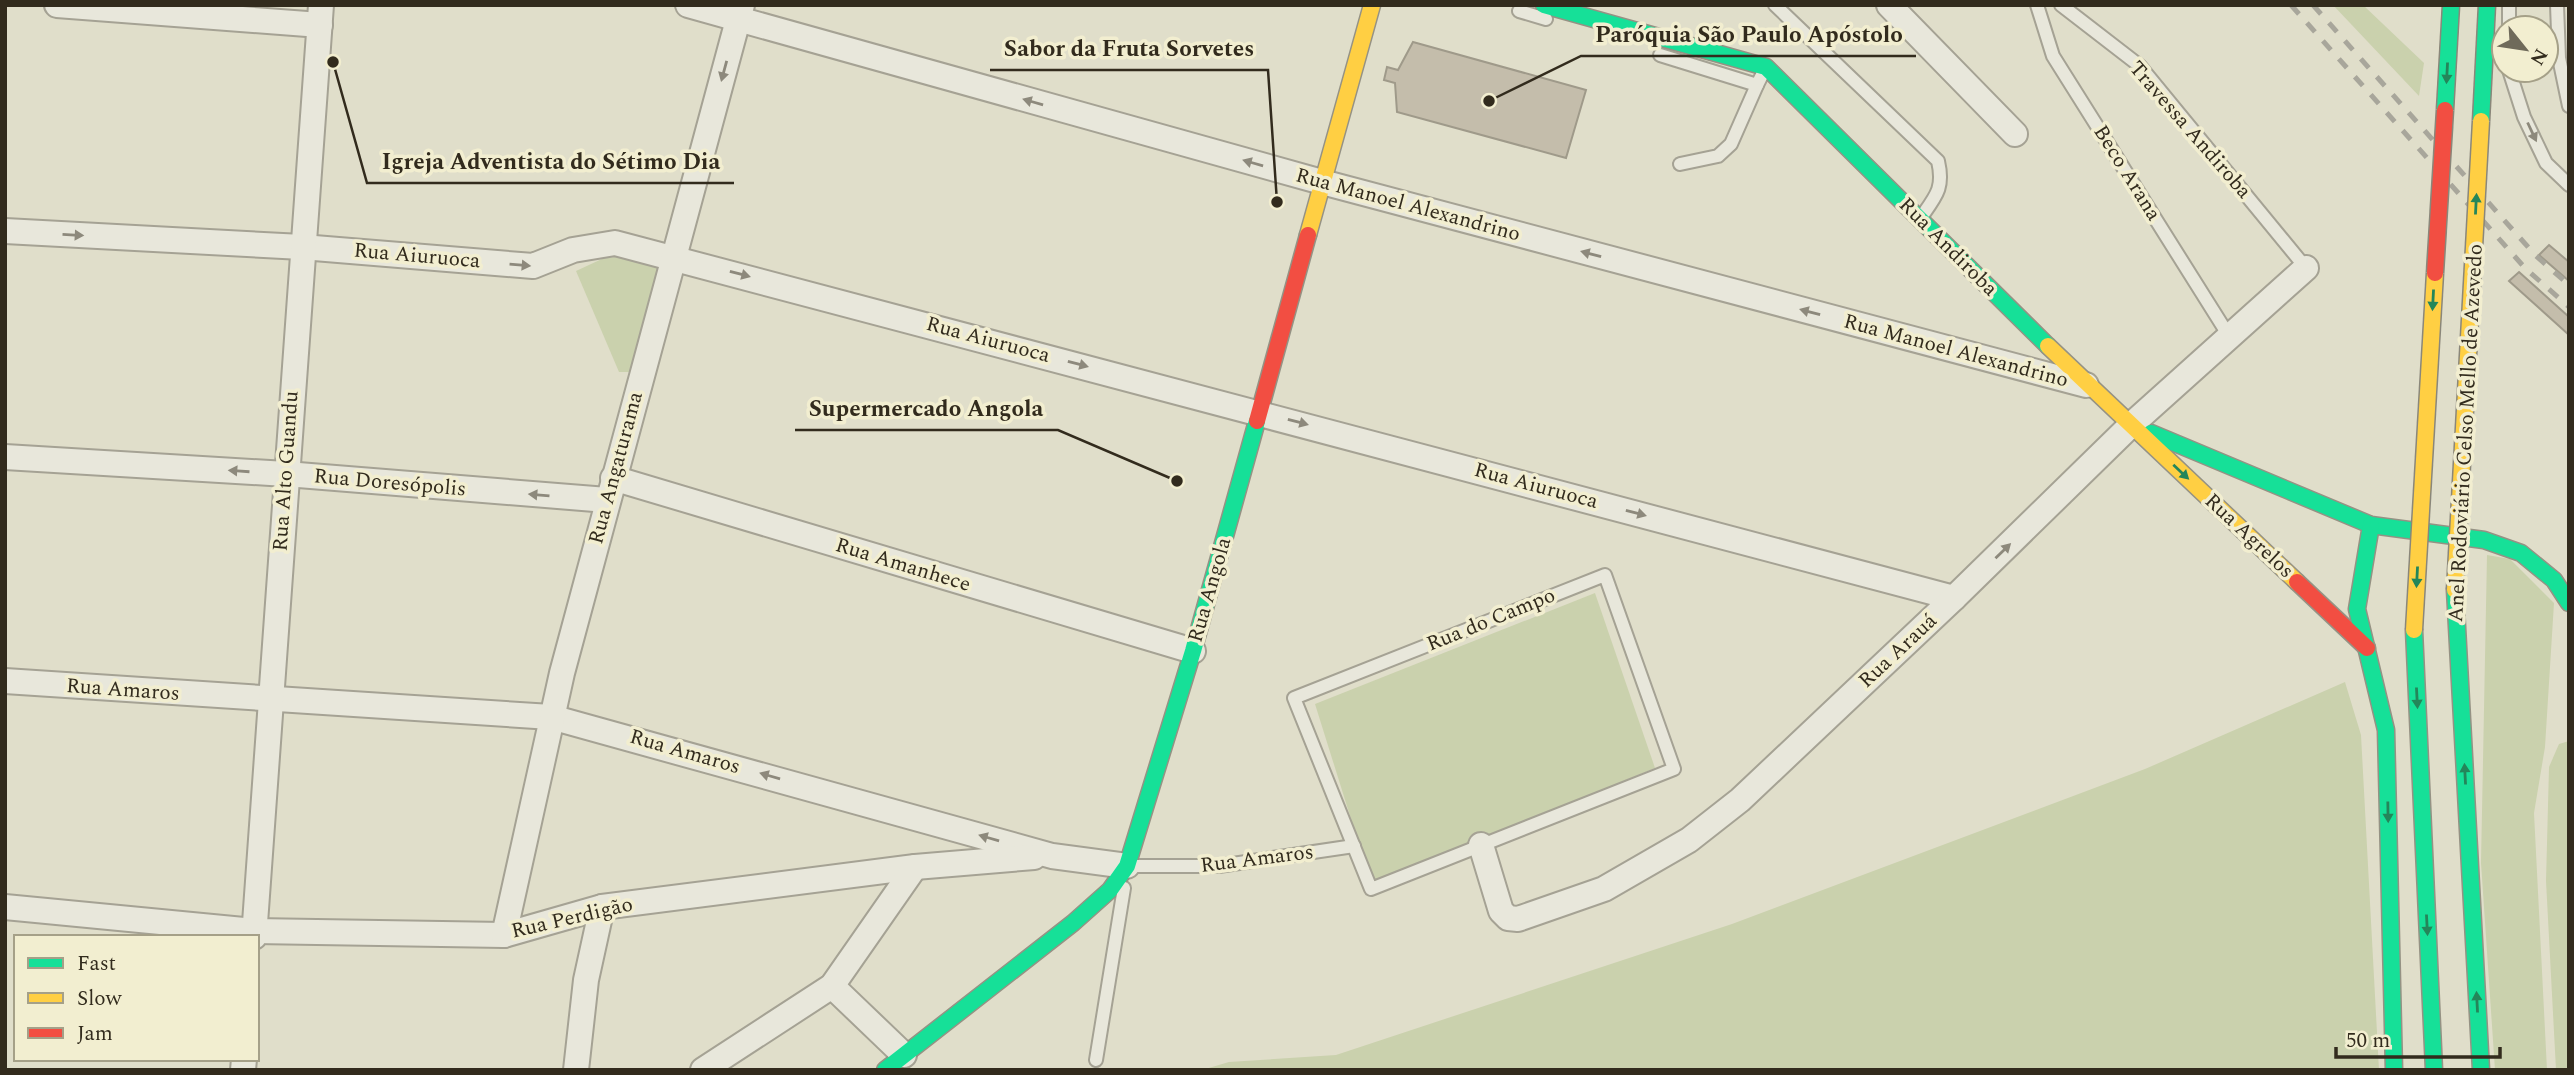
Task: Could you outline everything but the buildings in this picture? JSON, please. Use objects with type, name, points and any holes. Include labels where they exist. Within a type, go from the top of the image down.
[{"type":"main road","name":"Rua Angola","points":[[895,1062],[1073,923],[1110,890],[1127,866],[1193,651],[1372,5]]},
{"type":"main road","points":[[1544,5],[1766,67]]},
{"type":"main road","name":"Anel Rodoviário Celso Mello de Azevedo","points":[[2434,1070],[2414,629],[2451,5]]},
{"type":"main road","name":"Anel Rodoviário Celso Mello de Azevedo","points":[[2481,1070],[2455,590],[2487,5]]},
{"type":"main road","name":"Rua Andiroba","points":[[1766,67],[2132,425]]},
{"type":"main road","points":[[2132,425],[2371,525],[2484,540],[2521,553],[2554,580],[2569,603]]},
{"type":"main road","name":"Rua Agrelos","points":[[2132,425],[2367,648]]},
{"type":"main road","points":[[2371,525],[2357,609],[2386,730],[2393,1070]]},
{"type":"street","points":[[57,5],[321,15]]},
{"type":"street","name":"Rua Manoel Alexandrino","points":[[688,5],[740,12],[1322,183],[2090,386]]},
{"type":"street","points":[[1889,5],[2015,134]]},
{"type":"street","name":"Rua Angaturama","points":[[504,935],[551,717],[740,12]]},
{"type":"street","name":"Rua Alto Guandu","points":[[254,934],[321,15]]},
{"type":"street","name":"Rua Aiuruoca","points":[[5,231],[302,247],[533,266],[598,244],[615,243],[674,256],[1954,598]]},
{"type":"street","name":"Rua Arauá","points":[[1481,845],[1501,911],[1508,918],[1518,919],[1604,890],[1689,840],[1740,800],[2132,425],[2306,268]]},
{"type":"street","name":"Rua Doresópolis","points":[[5,457],[286,474],[610,489]]},
{"type":"street","name":"Rua Amanhece","points":[[610,489],[1193,651]]},
{"type":"street","name":"Rua Amaros","points":[[5,681],[269,701],[551,717],[1052,856],[1127,866]]},
{"type":"street","name":"Rua Perdigão","points":[[5,907],[254,934],[504,935],[602,907],[915,867],[1052,856]]},
{"type":"street","points":[[703,1070],[832,986],[915,867]]},
{"type":"street","points":[[576,1070],[586,980],[602,907]]},
{"type":"street","points":[[832,986],[895,1062]]},
{"type":"lane","points":[[1775,5],[1938,161],[1942,179],[1936,196],[1919,219]]},
{"type":"lane","name":"Beco Arana","points":[[2037,5],[2053,56],[2229,336]]},
{"type":"lane","name":"Travessa Andiroba","points":[[2061,5],[2140,66],[2306,268]]},
{"type":"lane","points":[[2557,5],[2558,58],[2569,106]]},
{"type":"lane","points":[[1519,11],[1559,23]]},
{"type":"lane","points":[[1651,52],[1757,85]]},
{"type":"lane","points":[[1680,164],[1718,156],[1731,144],[1766,67]]},
{"type":"lane","points":[[2514,84],[2524,117],[2546,163],[2569,185]]},
{"type":"lane","name":"Rua do Campo","points":[[1605,575],[1674,769],[1481,845],[1374,889],[1368,886],[1294,698],[1605,575]]},
{"type":"lane","name":"Rua Amaros","points":[[1127,866],[1219,866],[1354,846]]},
{"type":"lane","points":[[1096,1060],[1127,866]]},
{"type":"green space","points":[[2333,5],[2363,5],[2424,63],[2419,96]]},
{"type":"green space","points":[[627,256],[660,269],[632,372],[619,372],[576,271],[604,258]]},
{"type":"green space","points":[[2487,555],[2510,559],[2554,603],[2545,747],[2534,813],[2547,1070],[2495,1070],[2481,863]]},
{"type":"green space","points":[[1595,593],[1655,768],[1372,886],[1315,704]]},
{"type":"green space","points":[[2345,682],[2361,735],[2379,1070],[1202,1070],[1229,1062],[1336,1055],[1732,924],[2145,769]]},
{"type":"green space","points":[[2569,741],[2569,1070],[2556,1070],[2546,881],[2549,767],[2559,744]]},
{"type":"railway","points":[[2291,5],[2525,268],[2569,307]]},
{"type":"railway","points":[[2313,5],[2536,256],[2569,285]]},
{"type":"traffic: fast","points":[[1544,5],[1766,67],[2048,346]]},
{"type":"traffic: fast","points":[[2445,110],[2451,5]]},
{"type":"traffic: fast","points":[[2481,121],[2487,5]]},
{"type":"traffic: fast","points":[[885,1070],[1073,923],[1110,890],[1127,866],[1193,651],[1257,421]]},
{"type":"traffic: fast","points":[[2151,433],[2371,525],[2484,540],[2521,553],[2554,580],[2569,603]]},
{"type":"traffic: fast","points":[[2371,525],[2357,609],[2386,730],[2394,1070]]},
{"type":"traffic: fast","points":[[2455,590],[2481,1070]]},
{"type":"traffic: fast","points":[[2414,630],[2434,1070]]},
{"type":"traffic: slow","points":[[1308,235],[1372,5]]},
{"type":"traffic: slow","points":[[2455,590],[2481,121]]},
{"type":"traffic: slow","points":[[2414,630],[2435,273]]},
{"type":"traffic: slow","points":[[2048,346],[2297,582]]},
{"type":"traffic: jam","points":[[2435,273],[2445,110]]},
{"type":"traffic: jam","points":[[1257,421],[1308,235]]},
{"type":"traffic: jam","points":[[2297,582],[2367,648]]},
{"type":"place","name":"Igreja Adventista do Sétimo Dia","points":[[333,62]]},
{"type":"place","name":"Paróquia São Paulo Apóstolo","points":[[1489,101]]},
{"type":"place","name":"Sabor da Fruta Sorvetes","points":[[1277,202]]},
{"type":"place","name":"Supermercado Angola","points":[[1177,481]]}]
